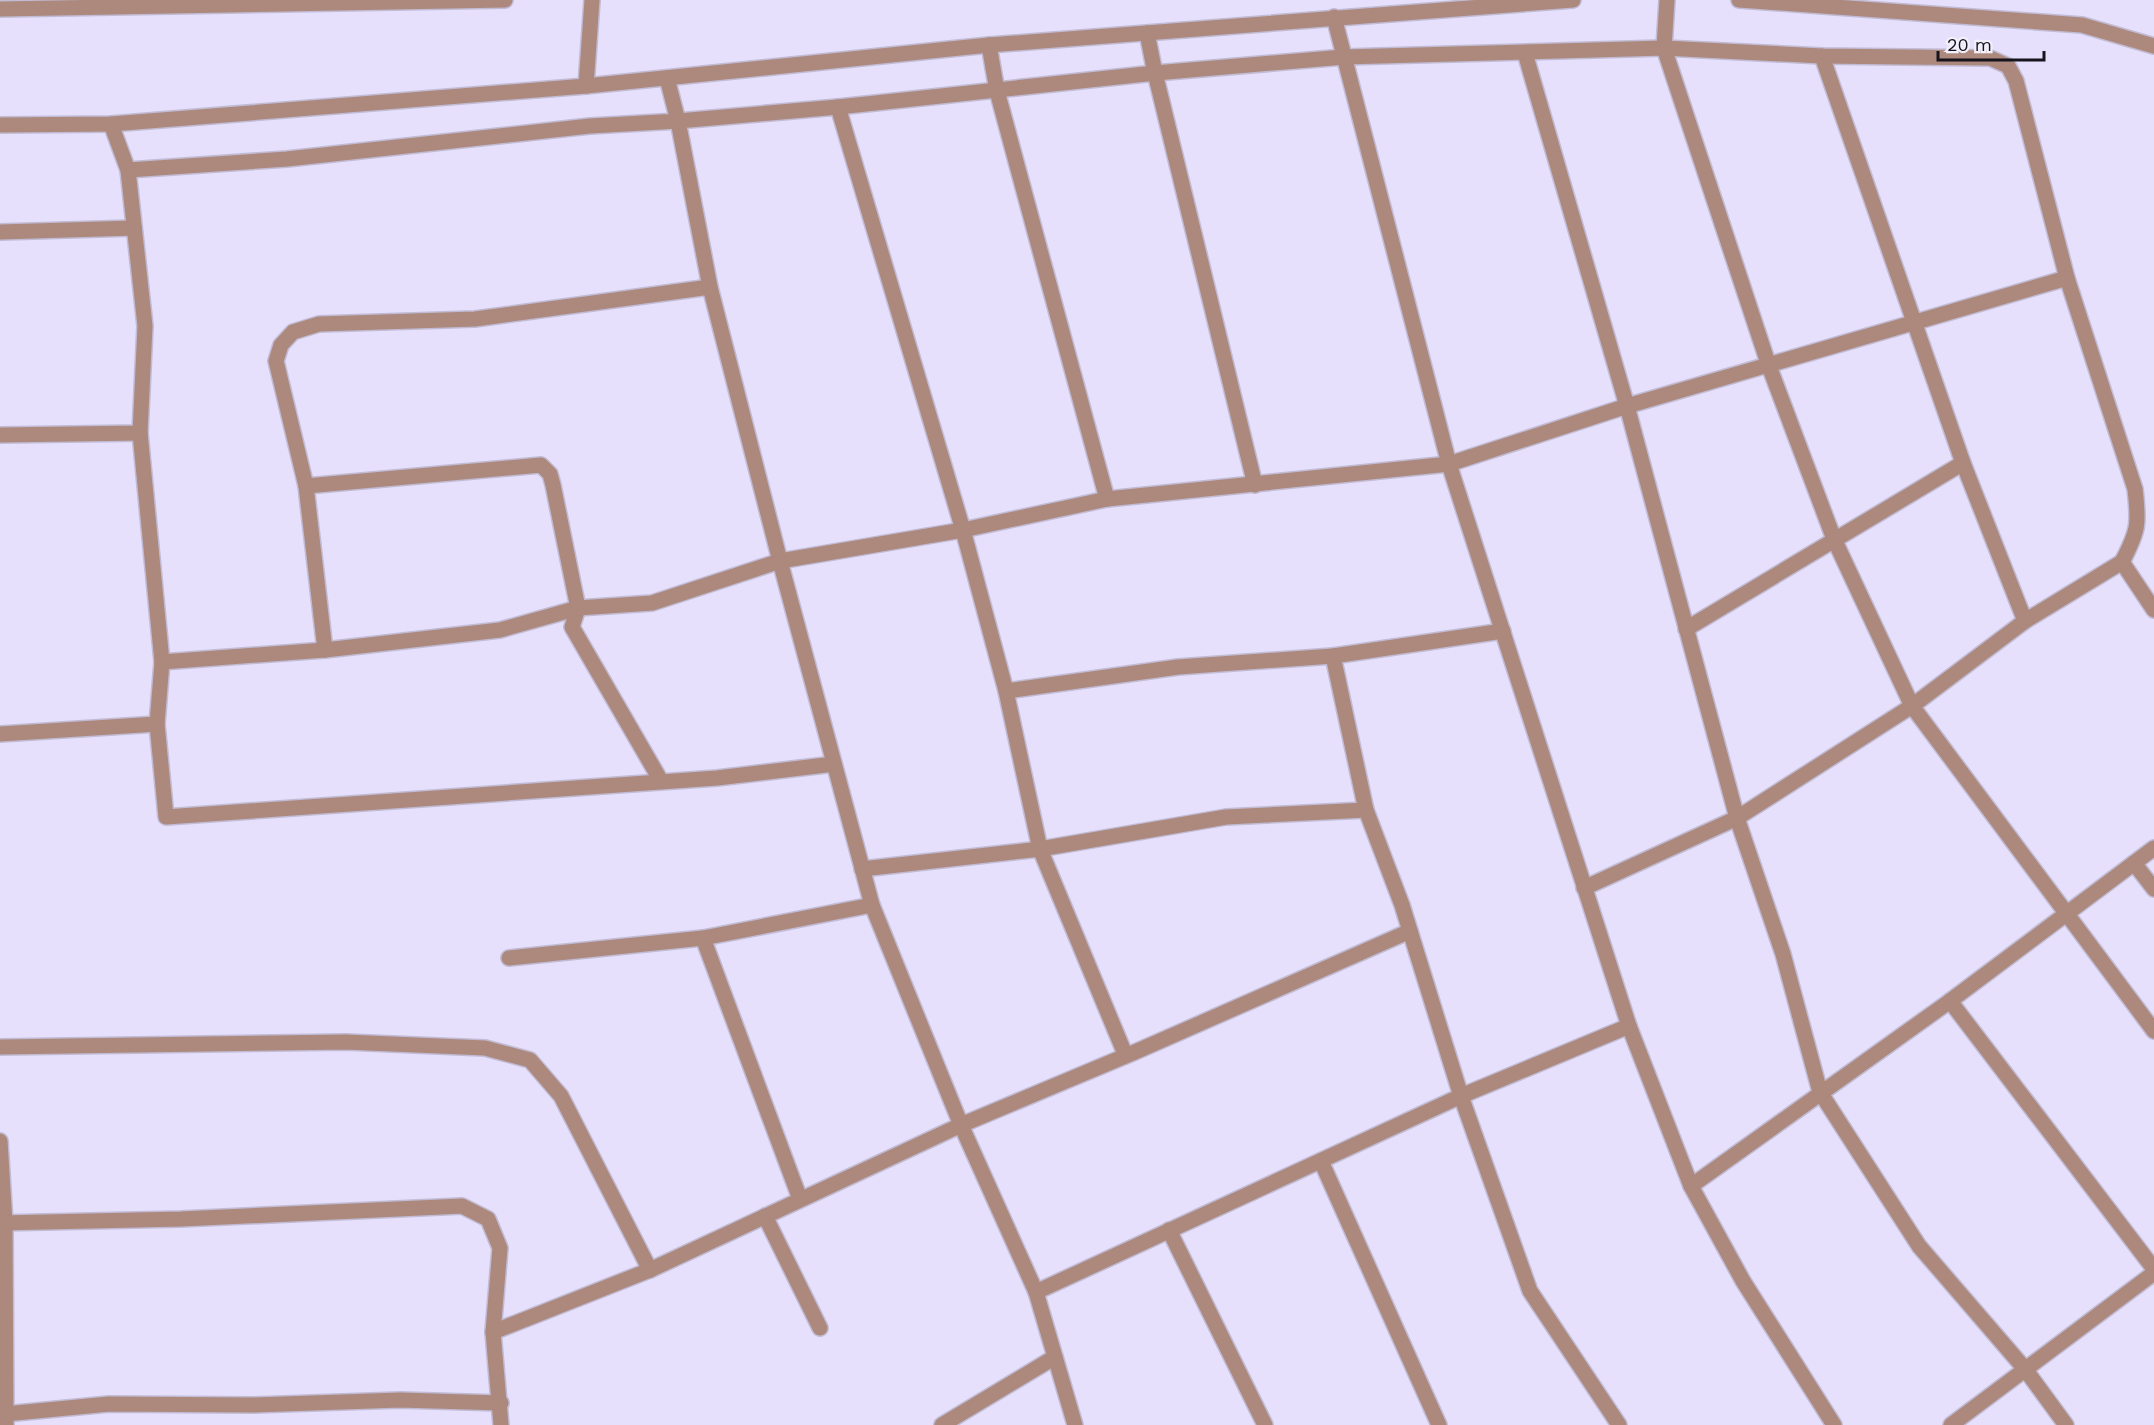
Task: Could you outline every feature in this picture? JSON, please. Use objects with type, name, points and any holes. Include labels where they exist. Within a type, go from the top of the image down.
[{"type":"street","points":[[0,9],[505,0]]},
{"type":"street","points":[[586,86],[592,0]]},
{"type":"street","points":[[0,125],[111,124],[586,86],[989,45],[1573,0]]},
{"type":"street","points":[[1667,0],[1664,48],[1769,366],[1834,539],[1911,706],[2154,1031]]},
{"type":"street","points":[[1739,0],[2082,24],[2154,46]]},
{"type":"street","points":[[1334,17],[1449,464],[1629,1026],[1691,1186],[1743,1281],[1834,1425]]},
{"type":"street","points":[[1147,33],[1255,486]]},
{"type":"street","points":[[989,45],[997,91],[1107,499]]},
{"type":"street","points":[[128,170],[287,159],[590,126],[838,107],[1155,73],[1344,57],[1664,48],[1822,56],[1990,58],[2008,66],[2016,81],[2067,278],[2135,489],[2139,522],[2122,562],[2025,621],[1911,706],[1737,818],[1584,888]]},
{"type":"street","points":[[1525,53],[1627,406],[1737,818],[1783,954],[1820,1092],[1919,1246],[2025,1369],[2066,1425]]},
{"type":"street","points":[[1822,56],[1964,463],[2025,621]]},
{"type":"street","points":[[667,78],[678,121],[710,287],[872,905],[961,1125],[1036,1292],[1075,1425]]},
{"type":"street","points":[[838,107],[963,530],[1006,691],[1040,849],[1125,1054]]},
{"type":"street","points":[[111,124],[128,170],[145,326],[140,433],[162,662],[157,724],[166,818],[717,778],[834,764]]},
{"type":"street","points":[[0,232],[134,228]]},
{"type":"street","points":[[162,662],[325,650],[500,630],[578,608],[652,603],[780,561],[963,530],[1107,499],[1255,486],[1449,464],[1627,406],[2067,278]]},
{"type":"street","points":[[325,650],[306,486],[276,361],[281,345],[293,332],[319,324],[475,319],[710,287]]},
{"type":"street","points":[[0,435],[140,433]]},
{"type":"street","points":[[1686,629],[1964,463]]},
{"type":"street","points":[[306,486],[541,465],[550,474],[553,485],[578,608],[572,627],[661,781]]},
{"type":"street","points":[[2122,562],[2154,610]]},
{"type":"street","points":[[1006,691],[1178,667],[1333,657],[1503,631]]},
{"type":"street","points":[[1333,657],[1366,810],[1410,931],[1461,1096],[1530,1291],[1619,1425]]},
{"type":"street","points":[[0,734],[157,724]]},
{"type":"street","points":[[862,869],[1040,849],[1226,817],[1366,810]]},
{"type":"street","points":[[1691,1186],[1950,1001],[2154,848]]},
{"type":"street","points":[[2134,863],[2154,889]]},
{"type":"street","points":[[509,957],[703,938],[872,905]]},
{"type":"street","points":[[493,1332],[650,1270],[961,1125],[1410,931]]},
{"type":"street","points":[[703,938],[800,1199]]},
{"type":"street","points":[[1950,1001],[2154,1271],[1951,1425]]},
{"type":"street","points":[[1036,1292],[1461,1096],[1629,1026]]},
{"type":"street","points":[[0,1047],[346,1042],[485,1048],[530,1060],[561,1096],[650,1270]]},
{"type":"street","points":[[0,1141],[5,1420],[109,1404],[253,1405],[400,1400],[501,1403]]},
{"type":"street","points":[[1321,1161],[1439,1425]]},
{"type":"street","points":[[3,1223],[181,1219],[462,1206],[488,1219],[500,1248],[493,1332],[501,1403],[501,1425]]},
{"type":"street","points":[[765,1216],[820,1328]]},
{"type":"street","points":[[1169,1230],[1265,1425]]},
{"type":"street","points":[[942,1425],[1055,1357]]}]
